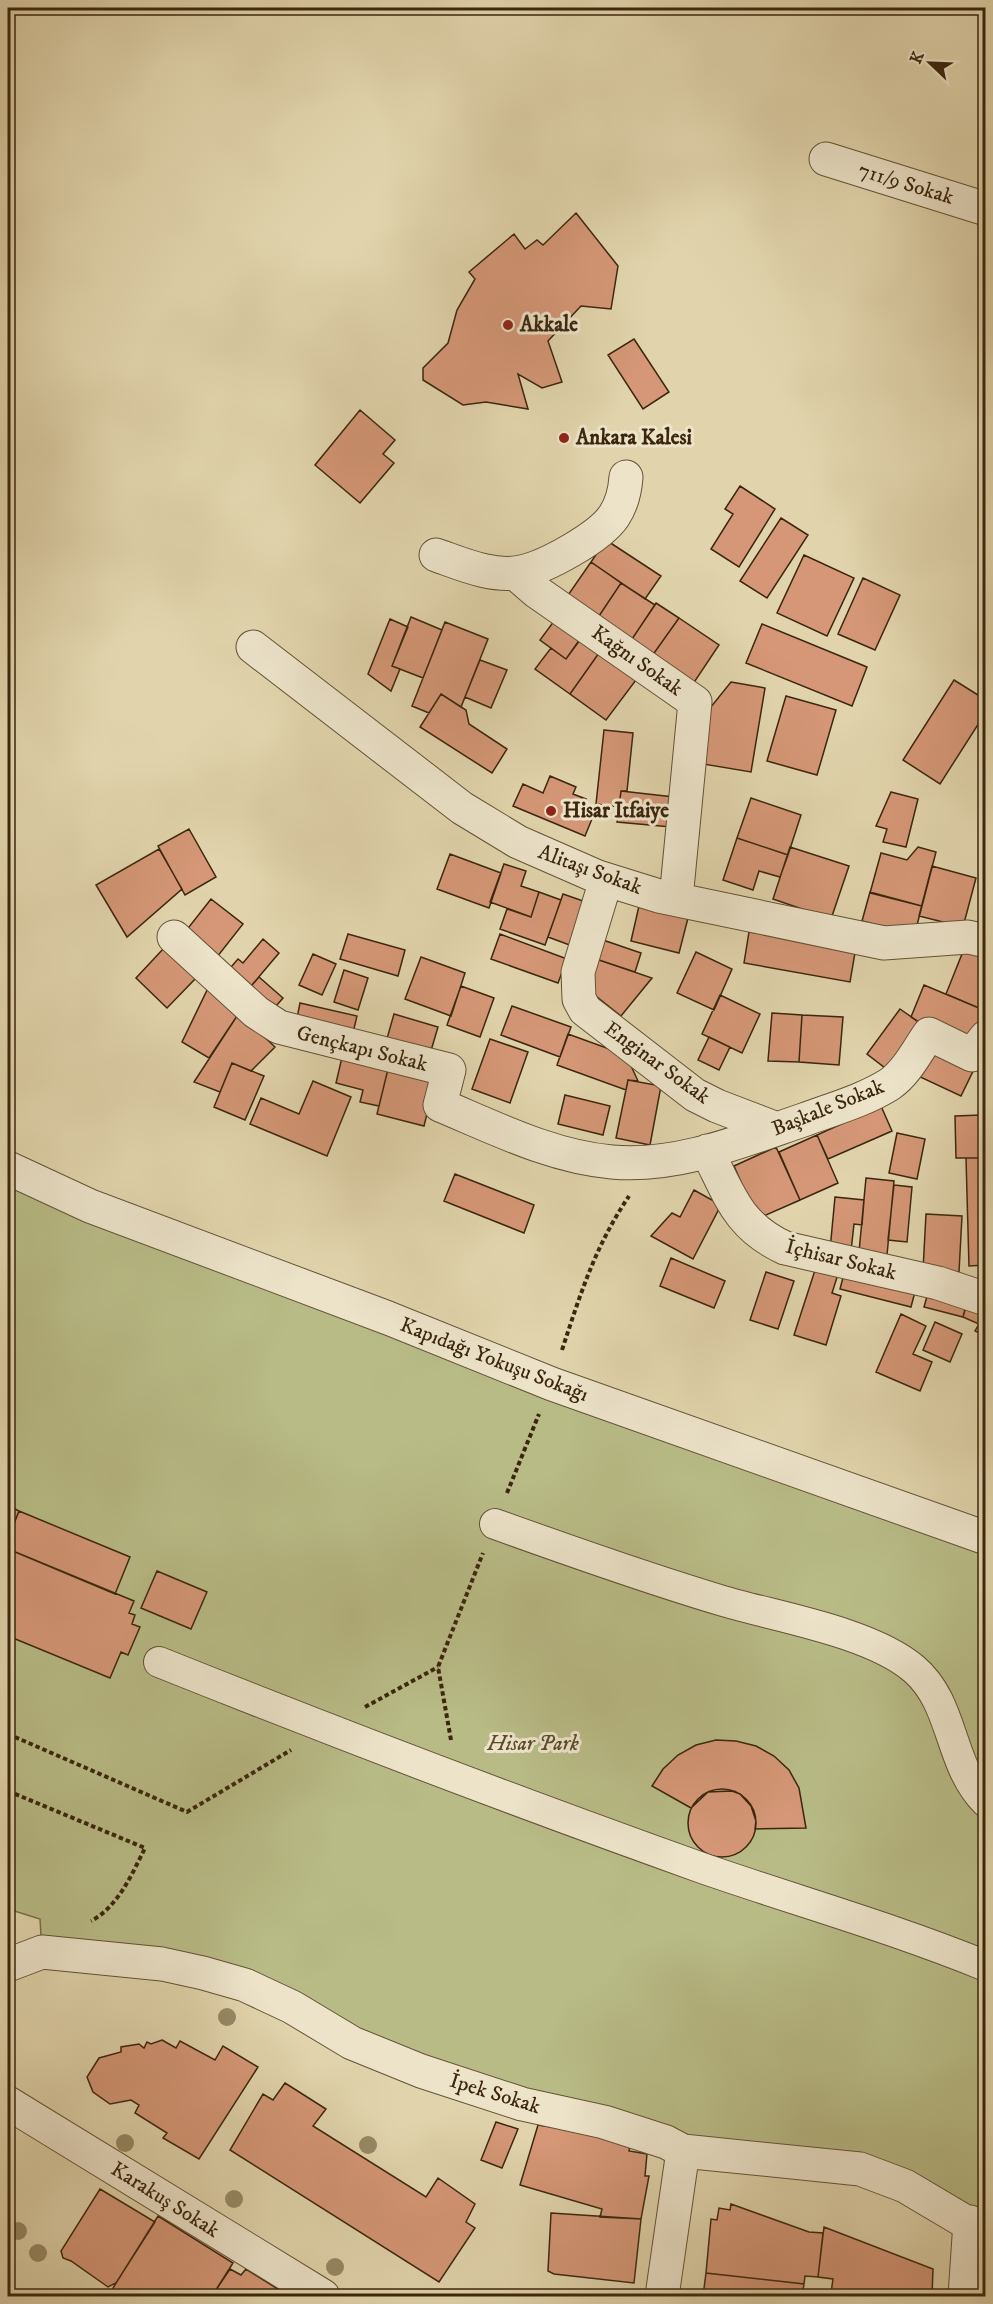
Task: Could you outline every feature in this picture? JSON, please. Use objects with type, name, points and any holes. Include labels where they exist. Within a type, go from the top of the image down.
[{"type":"street","name":"711/9 Sokak","points":[[826,159],[986,209]]},
{"type":"street","points":[[436,555],[495,573],[520,573],[543,564],[600,531],[619,508],[625,493],[626,477]]},
{"type":"street","name":"Kağnı Sokak","points":[[520,573],[522,579],[537,592],[695,702],[676,899]]},
{"type":"street","name":"Alitaşı Sokak","points":[[253,647],[462,808],[518,843],[606,880],[676,899],[884,943],[968,937],[986,942]]},
{"type":"street","name":"Enginar Sokak","points":[[606,880],[578,972],[579,999],[585,1010],[695,1095],[717,1107],[777,1129]]},
{"type":"street","name":"Gençkapı Sokak","points":[[174,937],[268,1021],[291,1032],[449,1070],[440,1105],[529,1141],[573,1156],[612,1162],[651,1163],[707,1151]]},
{"type":"street","name":"Başkale Sokak","points":[[707,1151],[830,1110],[890,1083],[903,1072],[929,1034],[981,1054]]},
{"type":"street","name":"İçhisar Sokak","points":[[707,1151],[740,1216],[750,1228],[766,1240],[785,1248],[938,1283],[986,1299]]},
{"type":"street","name":"Kapıdağı Yokuşu Sokağı","points":[[8,1168],[90,1206],[388,1318],[552,1384],[986,1538]]},
{"type":"street","points":[[495,1524],[626,1570],[822,1629],[892,1654],[912,1667],[926,1681],[940,1701],[966,1776],[986,1802]]},
{"type":"street","points":[[159,1662],[459,1779],[704,1868],[945,1949],[986,1966]]},
{"type":"street","name":"İpek Sokak","points":[[8,1965],[42,1952],[162,1964],[203,1973],[245,1985],[273,1998],[352,2043],[421,2070],[522,2104],[604,2122],[666,2142],[683,2151],[860,2169],[905,2186],[978,2228]]},
{"type":"street","name":"Karakuş Sokak","points":[[8,2103],[323,2296]]},
{"type":"street","points":[[662,2296],[683,2151]]},
{"type":"street","points":[[965,2296],[978,2228]]},
{"type":"path","points":[[438,1667],[459,1779]]},
{"type":"path","points":[[8,1734],[187,1812]]},
{"type":"path","points":[[8,1791],[145,1848],[128,1883],[101,1916],[83,1924]]},
{"type":"green space","name":"Hisar Park","points":[[8,1168],[985,1538],[985,2234],[905,2186],[604,2122],[292,2007],[42,1952],[40,1919],[8,1909]]},
{"type":"building","name":"Akkale","points":[[576,213],[618,266],[611,309],[581,306],[548,341],[562,382],[542,388],[518,374],[528,409],[486,402],[463,405],[423,380],[423,368],[448,343],[457,310],[475,279],[469,272],[514,234],[525,249],[537,240],[543,245]]},
{"type":"building","points":[[634,339],[669,392],[643,409],[608,355]]},
{"type":"building","points":[[360,410],[395,440],[383,454],[394,463],[360,503],[315,465]]},
{"type":"building","points":[[740,486],[775,509],[739,567],[711,549],[733,514],[725,509]]},
{"type":"building","points":[[781,518],[808,535],[767,598],[740,581]]},
{"type":"building","points":[[606,540],[661,576],[645,599],[591,562]]},
{"type":"building","points":[[804,555],[854,578],[827,636],[777,613]]},
{"type":"building","points":[[591,562],[621,583],[597,619],[566,598]]},
{"type":"building","points":[[863,578],[900,595],[875,650],[838,634]]},
{"type":"building","points":[[621,583],[655,605],[630,642],[597,619]]},
{"type":"building","points":[[656,603],[679,618],[652,656],[630,642]]},
{"type":"building","points":[[411,617],[442,630],[423,678],[392,666]]},
{"type":"building","points":[[557,617],[583,636],[566,659],[540,640]]},
{"type":"building","points":[[679,618],[719,645],[693,684],[652,656]]},
{"type":"building","points":[[390,619],[408,627],[392,666],[400,669],[391,691],[368,674]]},
{"type":"building","points":[[445,622],[488,639],[461,707],[441,694],[429,713],[412,706]]},
{"type":"building","points":[[762,624],[867,667],[852,706],[746,663]]},
{"type":"building","points":[[580,639],[599,653],[570,694],[535,669],[551,648],[566,659]]},
{"type":"building","points":[[599,653],[636,680],[606,720],[570,694]]},
{"type":"building","points":[[480,660],[507,670],[491,708],[465,697]]},
{"type":"building","points":[[954,680],[986,700],[986,712],[940,784],[903,760]]},
{"type":"building","points":[[731,682],[765,688],[751,772],[697,763],[706,713]]},
{"type":"building","points":[[441,694],[466,710],[469,724],[507,749],[492,773],[420,727]]},
{"type":"building","points":[[786,696],[836,710],[817,775],[767,761]]},
{"type":"building","points":[[604,730],[633,733],[627,791],[621,791],[619,807],[596,804]]},
{"type":"building","points":[[550,776],[576,787],[573,794],[586,799],[582,809],[594,814],[585,836],[513,806],[523,784],[543,793]]},
{"type":"building","points":[[621,791],[674,797],[671,827],[617,822]]},
{"type":"building","points":[[891,792],[918,799],[906,847],[883,842],[887,829],[876,826]]},
{"type":"building","points":[[751,798],[801,815],[788,855],[737,838]]},
{"type":"building","points":[[189,829],[216,877],[185,895],[158,846]]},
{"type":"building","points":[[737,838],[788,855],[780,877],[759,871],[753,890],[723,880]]},
{"type":"building","points":[[790,847],[849,866],[831,919],[773,899]]},
{"type":"building","points":[[918,847],[936,852],[922,906],[870,893],[881,853],[907,860]]},
{"type":"building","points":[[159,849],[182,889],[127,937],[96,885]]},
{"type":"building","points":[[450,854],[501,873],[489,908],[437,889]]},
{"type":"building","points":[[504,864],[526,871],[521,886],[539,892],[531,917],[490,902]]},
{"type":"building","points":[[932,866],[976,878],[963,927],[919,916]]},
{"type":"building","points":[[539,892],[561,900],[545,945],[500,929],[507,909],[531,917]]},
{"type":"building","points":[[870,892],[922,906],[917,925],[889,928],[862,921]]},
{"type":"building","points":[[563,894],[586,902],[575,947],[548,937]]},
{"type":"building","points":[[211,899],[243,924],[217,957],[185,932]]},
{"type":"building","points":[[639,906],[688,918],[679,953],[631,941]]},
{"type":"building","points":[[749,932],[856,947],[850,982],[744,963]]},
{"type":"building","points":[[348,934],[405,950],[398,976],[340,959]]},
{"type":"building","points":[[500,934],[567,959],[558,983],[491,959]]},
{"type":"building","points":[[263,939],[279,953],[246,992],[225,974],[238,959],[243,963]]},
{"type":"building","points":[[603,940],[641,953],[635,972],[596,959]]},
{"type":"building","points":[[164,948],[196,978],[167,1008],[136,978]]},
{"type":"building","points":[[964,949],[986,957],[986,1011],[946,994]]},
{"type":"building","points":[[696,952],[732,969],[714,1010],[677,993]]},
{"type":"building","points":[[313,954],[336,964],[322,995],[299,985]]},
{"type":"building","points":[[421,957],[465,973],[451,1016],[405,999]]},
{"type":"building","points":[[596,959],[652,978],[621,1016],[592,993]]},
{"type":"building","points":[[344,970],[368,978],[358,1010],[334,1002]]},
{"type":"building","points":[[259,977],[283,998],[270,1013],[246,992]]},
{"type":"building","points":[[210,984],[239,1013],[209,1058],[182,1042]]},
{"type":"building","points":[[924,985],[986,1011],[986,1018],[966,1044],[923,1025],[911,1017]]},
{"type":"building","points":[[461,986],[494,998],[480,1037],[447,1025]]},
{"type":"building","points":[[720,995],[760,1014],[742,1053],[702,1034]]},
{"type":"building","points":[[300,1003],[357,1016],[352,1037],[296,1023]]},
{"type":"building","points":[[512,1006],[571,1027],[560,1057],[501,1035]]},
{"type":"building","points":[[900,1009],[923,1025],[889,1071],[867,1054]]},
{"type":"building","points":[[239,1013],[275,1047],[251,1071],[232,1063],[220,1092],[194,1082]]},
{"type":"building","points":[[772,1013],[802,1015],[799,1062],[768,1061]]},
{"type":"building","points":[[394,1014],[438,1027],[430,1054],[386,1042]]},
{"type":"building","points":[[802,1015],[843,1017],[839,1065],[799,1062]]},
{"type":"building","points":[[568,1034],[626,1055],[638,1081],[628,1080],[626,1090],[557,1065]]},
{"type":"building","points":[[709,1037],[730,1047],[719,1070],[698,1060]]},
{"type":"building","points":[[490,1039],[528,1052],[510,1103],[472,1089]]},
{"type":"building","points":[[932,1045],[976,1065],[961,1096],[918,1076]]},
{"type":"building","points":[[343,1053],[389,1065],[379,1106],[360,1102],[363,1090],[336,1083]]},
{"type":"building","points":[[232,1063],[264,1076],[245,1120],[214,1107]]},
{"type":"building","points":[[389,1065],[436,1077],[424,1126],[377,1114]]},
{"type":"building","points":[[628,1080],[661,1086],[650,1145],[616,1138]]},
{"type":"building","points":[[313,1081],[351,1097],[327,1156],[250,1124],[261,1098],[299,1114]]},
{"type":"building","points":[[565,1095],[610,1106],[603,1135],[558,1124]]},
{"type":"building","points":[[881,1106],[892,1131],[828,1159],[817,1135]]},
{"type":"building","points":[[981,1115],[982,1158],[956,1158],[955,1116]]},
{"type":"building","points":[[897,1133],[925,1139],[917,1179],[889,1173]]},
{"type":"building","points":[[817,1135],[838,1183],[800,1200],[779,1152]]},
{"type":"building","points":[[776,1147],[800,1200],[757,1219],[734,1166]]},
{"type":"building","points":[[966,1158],[986,1158],[986,1265],[969,1266]]},
{"type":"building","points":[[455,1174],[534,1205],[524,1233],[444,1201]]},
{"type":"building","points":[[866,1178],[894,1181],[887,1255],[859,1252]]},
{"type":"building","points":[[894,1185],[912,1187],[907,1242],[888,1240]]},
{"type":"building","points":[[694,1190],[721,1205],[693,1259],[651,1236],[672,1213],[680,1217]]},
{"type":"building","points":[[835,1197],[864,1200],[862,1225],[854,1224],[851,1251],[830,1250]]},
{"type":"building","points":[[926,1214],[962,1216],[959,1272],[923,1270]]},
{"type":"building","points":[[671,1258],[725,1281],[714,1308],[660,1286]]},
{"type":"building","points":[[817,1264],[839,1271],[832,1293],[841,1296],[826,1345],[794,1335]]},
{"type":"building","points":[[845,1270],[916,1288],[911,1307],[840,1289]]},
{"type":"building","points":[[766,1272],[794,1281],[778,1329],[750,1320]]},
{"type":"building","points":[[930,1286],[969,1296],[963,1317],[924,1307]]},
{"type":"building","points":[[967,1301],[986,1310],[986,1336],[975,1331],[979,1324],[963,1317]]},
{"type":"building","points":[[901,1314],[926,1326],[913,1354],[932,1362],[920,1391],[876,1372]]},
{"type":"building","points":[[935,1322],[962,1334],[950,1362],[923,1350]]},
{"type":"building","points":[[8,1505],[19,1511],[8,1539]]},
{"type":"building","points":[[19,1511],[130,1557],[115,1594],[8,1549],[8,1539]]},
{"type":"building","points":[[8,1549],[134,1601],[129,1613],[135,1615],[132,1624],[140,1627],[128,1655],[121,1652],[110,1678],[8,1636]]},
{"type":"building","points":[[157,1571],[207,1592],[191,1629],[141,1608]]},
{"type":"building","points":[[716,1740],[736,1741],[756,1746],[774,1756],[789,1770],[799,1788],[806,1828],[755,1829],[756,1821],[751,1806],[740,1794],[732,1791],[708,1792],[691,1808],[652,1786],[663,1769],[678,1755],[696,1745]]},
{"type":"building","points":[[715,1789],[729,1789],[741,1794],[751,1804],[756,1823],[751,1842],[741,1852],[729,1857],[715,1857],[703,1852],[693,1842],[688,1830],[688,1816],[693,1804],[703,1794]]},
{"type":"building","points":[[162,2040],[176,2048],[180,2041],[215,2060],[223,2046],[258,2067],[199,2159],[163,2138],[167,2133],[135,2113],[139,2105],[131,2100],[110,2104],[93,2092],[87,2077],[99,2058],[121,2052],[121,2047],[139,2044],[144,2048],[147,2042],[151,2044]]},
{"type":"building","points":[[285,2083],[326,2109],[313,2126],[426,2197],[438,2178],[475,2204],[466,2222],[475,2228],[439,2282],[230,2150],[263,2094],[273,2100]]},
{"type":"building","points":[[496,2122],[518,2129],[502,2168],[481,2160]]},
{"type":"building","points":[[552,2124],[630,2146],[629,2151],[647,2154],[645,2176],[649,2176],[641,2219],[600,2217],[602,2209],[520,2185],[538,2125],[551,2127]]},
{"type":"building","points":[[100,2189],[155,2222],[116,2283],[108,2287],[71,2261],[63,2258],[61,2251]]},
{"type":"building","points":[[731,2204],[809,2232],[823,2233],[818,2277],[805,2276],[804,2284],[706,2273],[711,2219],[717,2220],[719,2208],[730,2210]]},
{"type":"building","points":[[551,2213],[641,2219],[634,2283],[554,2274],[548,2271]]},
{"type":"building","points":[[158,2216],[233,2263],[212,2296],[108,2296]]},
{"type":"building","points":[[824,2227],[933,2269],[932,2296],[859,2296],[831,2293],[833,2279],[818,2277]]},
{"type":"building","points":[[230,2269],[241,2275],[246,2269],[289,2296],[212,2296]]},
{"type":"building","points":[[706,2273],[804,2284],[802,2296],[703,2296]]},
{"type":"place","name":"Akkale","points":[[508,325]]},
{"type":"place","name":"Ankara Kalesi","points":[[564,438]]},
{"type":"place","name":"Hisar Itfaiye","points":[[551,811]]}]
